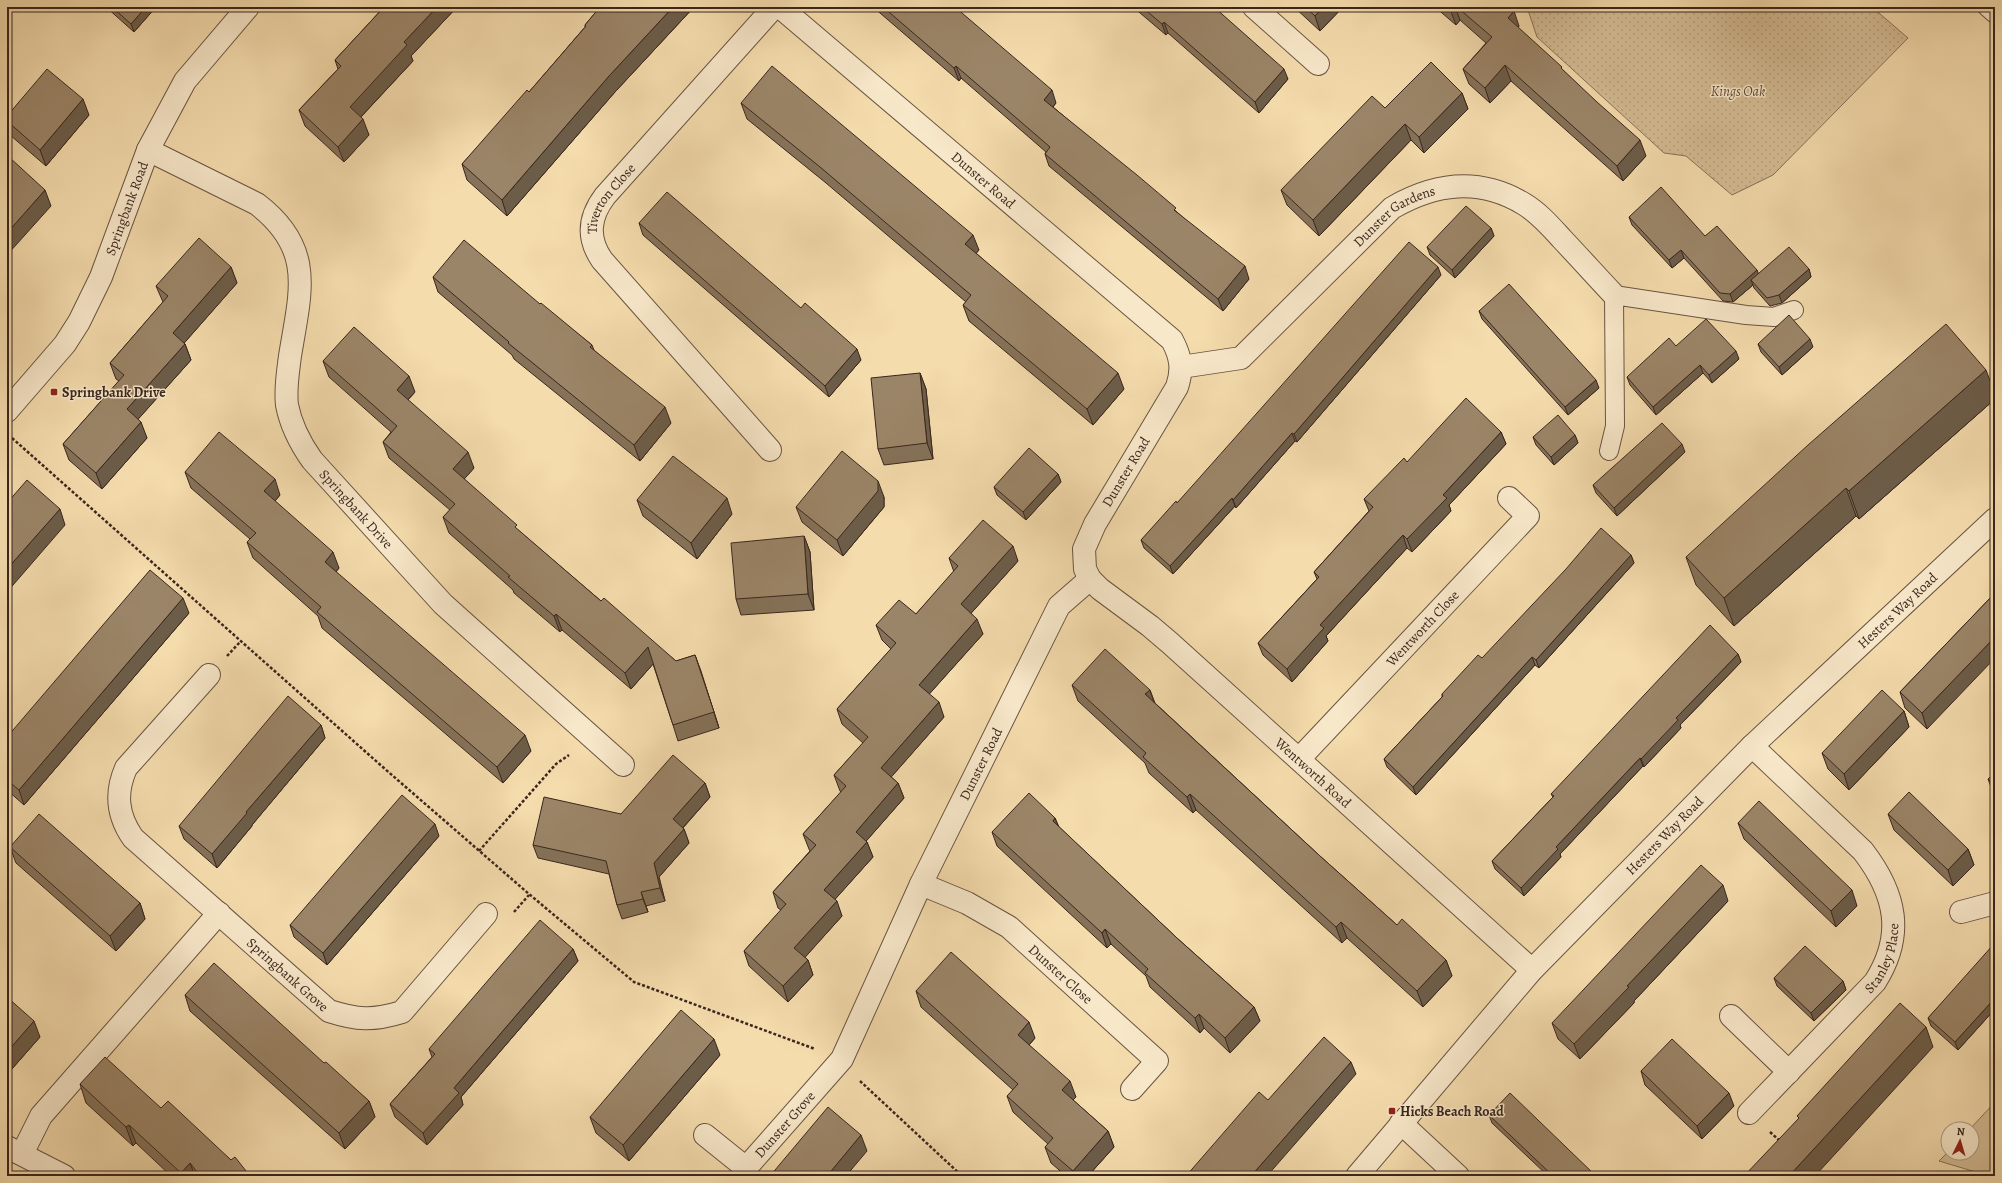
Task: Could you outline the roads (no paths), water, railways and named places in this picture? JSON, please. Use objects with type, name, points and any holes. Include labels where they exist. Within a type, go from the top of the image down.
[{"type":"street","name":"Springbank Road","points":[[7,411],[65,344],[79,322],[101,277],[148,150],[185,81],[248,7]]},
{"type":"street","name":"Tiverton Close","points":[[770,450],[602,260],[596,250],[591,229],[593,217],[605,196],[774,7]]},
{"type":"street","name":"Dunster Road","points":[[780,7],[1162,331],[1172,340],[1179,353],[1181,367],[1177,387],[1086,541],[1083,558],[1085,569],[1090,578],[1059,606],[922,884],[840,1060]]},
{"type":"street","points":[[1254,7],[1318,64]]},
{"type":"street","name":"Springbank Drive","points":[[148,150],[257,204],[271,214],[282,226],[291,241],[296,252],[301,277],[286,385],[289,411],[300,443],[312,460],[443,604],[623,765]]},
{"type":"street","name":"Dunster Gardens","points":[[1181,367],[1241,358],[1392,208],[1412,196],[1435,188],[1458,186],[1482,188],[1504,194],[1525,205],[1544,220],[1614,295]]},
{"type":"street","name":"Wentworth Close","points":[[1299,759],[1528,516],[1509,498]]},
{"type":"street","name":"Hesters Way Road","points":[[1357,1176],[1532,970],[1752,746],[1995,519]]},
{"type":"street","name":"Wentworth Road","points":[[1090,578],[1100,589],[1150,626],[1532,970]]},
{"type":"street","name":"Springbank Grove","points":[[209,675],[126,768],[121,780],[118,800],[122,818],[133,838],[329,1011],[348,1017],[368,1020],[402,1012],[486,914]]},
{"type":"street","name":"Stanley Place","points":[[1750,1113],[1875,982],[1885,968],[1890,952],[1894,919],[1890,900],[1883,884],[1874,866],[1863,851],[1752,746]]},
{"type":"street","name":"Dunster Close","points":[[922,884],[967,903],[1009,927],[1157,1061],[1132,1089]]},
{"type":"street","points":[[1961,912],[1995,903]]},
{"type":"street","points":[[64,1176],[15,1150],[42,1116],[219,913]]},
{"type":"street","points":[[1731,1016],[1789,1072]]},
{"type":"street","name":"Dunster Grove","points":[[705,1134],[746,1168],[840,1060]]},
{"type":"street","points":[[1401,1123],[1458,1176]]},
{"type":"lane","points":[[1987,7],[1995,14]]},
{"type":"lane","points":[[1609,451],[1615,426],[1614,295],[1774,317],[1794,310]]},
{"type":"place","name":"Springbank Drive","points":[[54,392]]},
{"type":"place","name":"Hicks Beach Road","points":[[1392,1111]]},
{"type":"park label","name":"Kings Oak","points":[[1738,91]]}]
